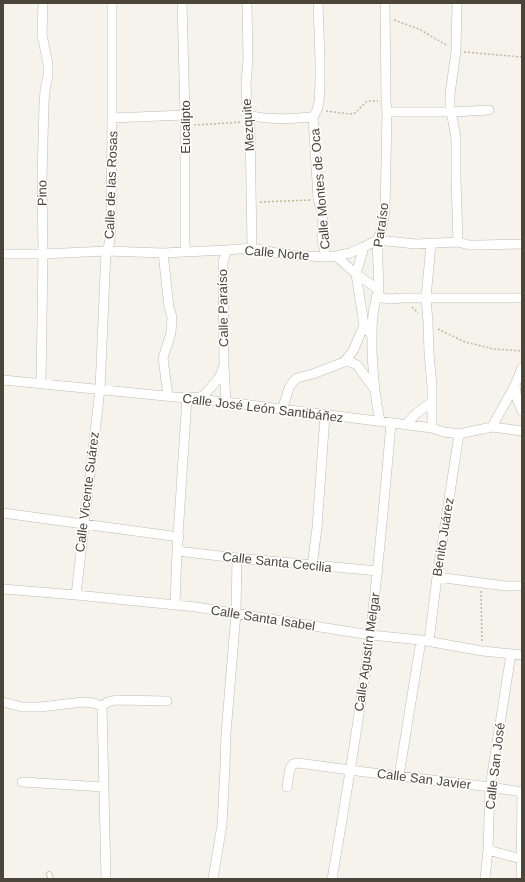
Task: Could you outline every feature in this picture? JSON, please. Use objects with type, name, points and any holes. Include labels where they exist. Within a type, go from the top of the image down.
[{"type":"street","name":"Pino","points":[[41,383],[43,254],[42,178],[44,104],[48,76],[48,64],[42,35],[43,3]]},
{"type":"street","name":"Calle de las Rosas","points":[[100,389],[106,251],[109,245],[111,232],[112,3]]},
{"type":"street","name":"Eucalipto","points":[[182,3],[185,115],[185,252]]},
{"type":"street","name":"Mezquite","points":[[246,3],[248,60],[246,83],[249,118],[252,248]]},
{"type":"street","name":"Calle Montes de Oca","points":[[318,3],[320,68],[319,96],[315,114],[318,199],[323,215],[322,239],[326,257]]},
{"type":"street","name":"Paraíso","points":[[380,422],[374,388],[371,322],[377,293],[377,240],[381,232],[385,212],[387,112],[385,3]]},
{"type":"street","points":[[457,3],[456,51],[450,94],[450,112],[456,138],[458,242]]},
{"type":"street","points":[[387,112],[450,112],[489,110]]},
{"type":"street","points":[[249,118],[269,119],[315,114]]},
{"type":"street","points":[[112,118],[185,115]]},
{"type":"street","name":"Calle Norte","points":[[3,254],[106,251],[163,253],[252,248],[278,253],[326,257],[350,253],[377,240]]},
{"type":"street","points":[[377,240],[416,244],[458,242],[469,245],[522,244]]},
{"type":"street","points":[[431,244],[426,298],[432,387],[432,428]]},
{"type":"street","points":[[364,247],[356,274],[364,325],[372,336]]},
{"type":"street","name":"Calle Paraíso","points":[[226,402],[224,366],[223,262],[227,250]]},
{"type":"street","points":[[163,253],[169,307],[172,317],[171,333],[163,358],[168,396]]},
{"type":"street","points":[[336,256],[377,293],[391,299],[522,298]]},
{"type":"street","points":[[344,362],[353,352],[364,325]]},
{"type":"street","points":[[282,410],[289,388],[298,378],[344,362],[351,362],[357,365],[374,388]]},
{"type":"street","name":"Calle Paraíso","points":[[188,398],[205,394],[219,378],[224,366]]},
{"type":"street","points":[[492,427],[515,385],[522,368]]},
{"type":"street","name":"Calle José León Santibáñez","points":[[3,380],[226,402],[432,428],[444,432],[459,434],[492,427],[522,431]]},
{"type":"street","points":[[515,385],[517,399],[522,411]]},
{"type":"street","name":"Calle Vicente Suárez","points":[[76,595],[100,389]]},
{"type":"street","points":[[175,605],[177,551],[188,398]]},
{"type":"street","points":[[405,425],[418,412],[432,402]]},
{"type":"street","points":[[312,566],[317,528],[324,415]]},
{"type":"street","name":"Calle Agustín Melgar","points":[[332,879],[370,635],[378,571],[391,423]]},
{"type":"street","name":"Benito Juárez","points":[[399,776],[437,577],[459,434]]},
{"type":"street","points":[[3,513],[179,537]]},
{"type":"street","name":"Calle Santa Cecilia","points":[[177,551],[312,566],[378,571]]},
{"type":"street","points":[[213,879],[222,825],[226,733],[236,613],[237,558]]},
{"type":"street","points":[[437,577],[505,586],[522,586]]},
{"type":"street","name":"Calle Santa Isabel","points":[[3,589],[196,607],[370,635],[425,641],[522,656]]},
{"type":"street","name":"Calle San José","points":[[485,879],[488,850],[490,787],[511,654]]},
{"type":"street","points":[[102,706],[108,702],[116,700],[167,701]]},
{"type":"street","points":[[3,702],[22,707],[40,707],[83,702],[102,706]]},
{"type":"street","points":[[102,706],[106,879]]},
{"type":"street","name":"Calle San Javier","points":[[287,787],[290,768],[293,764],[298,763],[350,771],[522,792]]},
{"type":"street","points":[[22,782],[104,787]]},
{"type":"street","points":[[521,879],[522,792]]},
{"type":"street","points":[[488,850],[522,859]]},
{"type":"path","points":[[315,114],[351,114],[355,113],[367,101],[386,101]]},
{"type":"path","points":[[185,126],[249,118]]},
{"type":"path","points":[[252,202],[318,199]]},
{"type":"path","points":[[402,298],[439,330],[465,342],[494,348],[522,351]]},
{"type":"path","points":[[480,583],[482,651]]}]
